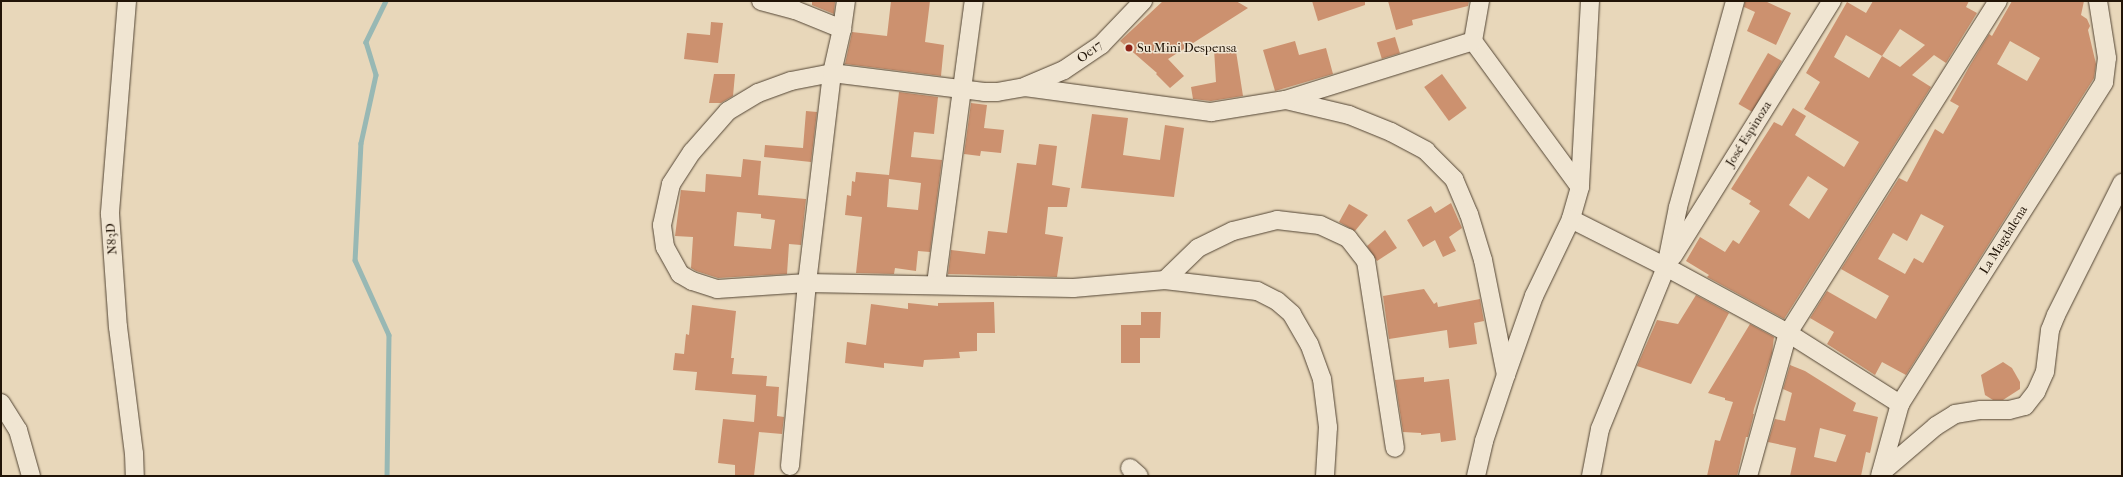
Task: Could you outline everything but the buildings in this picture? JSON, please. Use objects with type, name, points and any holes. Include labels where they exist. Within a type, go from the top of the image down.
[{"type":"street","name":"N83D","points":[[127,1],[110,214],[118,328],[134,453],[135,476]]},
{"type":"street","points":[[760,1],[795,10],[842,29]]},
{"type":"street","points":[[790,466],[807,284],[832,73],[842,29],[846,1]]},
{"type":"street","points":[[936,284],[974,1]]},
{"type":"street","name":"Oe17","points":[[1025,86],[1064,70],[1101,45],[1143,1]]},
{"type":"street","points":[[1480,1],[1473,41],[1580,187]]},
{"type":"street","points":[[1476,476],[1484,441],[1534,296],[1571,219],[1580,187],[1590,1]]},
{"type":"street","points":[[1591,476],[1600,429],[1666,267],[1678,207],[1735,1]]},
{"type":"street","name":"José Espinoza","points":[[1666,267],[1832,1]]},
{"type":"street","points":[[1748,476],[1788,333],[1998,1]]},
{"type":"street","name":"La Magdalena","points":[[1880,475],[1900,404],[2104,82],[2107,58],[2098,1]]},
{"type":"street","points":[[1325,476],[1328,427],[1322,379],[1309,344],[1292,314],[1277,301],[1258,291],[1165,280],[1073,288],[936,284],[807,284],[717,289],[692,281],[680,274],[665,247],[662,225],[670,184],[692,152],[728,111],[758,93],[791,81],[832,73],[962,90],[997,92],[1025,86],[1211,112],[1285,100],[1473,41]]},
{"type":"street","points":[[1285,100],[1349,114],[1391,132],[1426,152],[1454,179],[1469,214],[1483,260],[1506,375]]},
{"type":"street","points":[[1880,475],[1936,426],[1955,414],[1981,410],[2009,410],[2025,406],[2036,392],[2045,372],[2050,330],[2056,315],[2122,183]]},
{"type":"street","points":[[1571,219],[1666,267],[1788,333],[1900,404]]},
{"type":"street","points":[[1165,280],[1198,248],[1233,231],[1277,220],[1320,224],[1348,238],[1366,261],[1395,448]]},
{"type":"street","points":[[1,403],[18,430],[31,476]]},
{"type":"waterway","points":[[386,1],[366,42],[376,75],[361,143],[355,260],[389,335],[387,476]]},
{"type":"place","name":"Su Mini Despensa","points":[[1129,48]]}]
